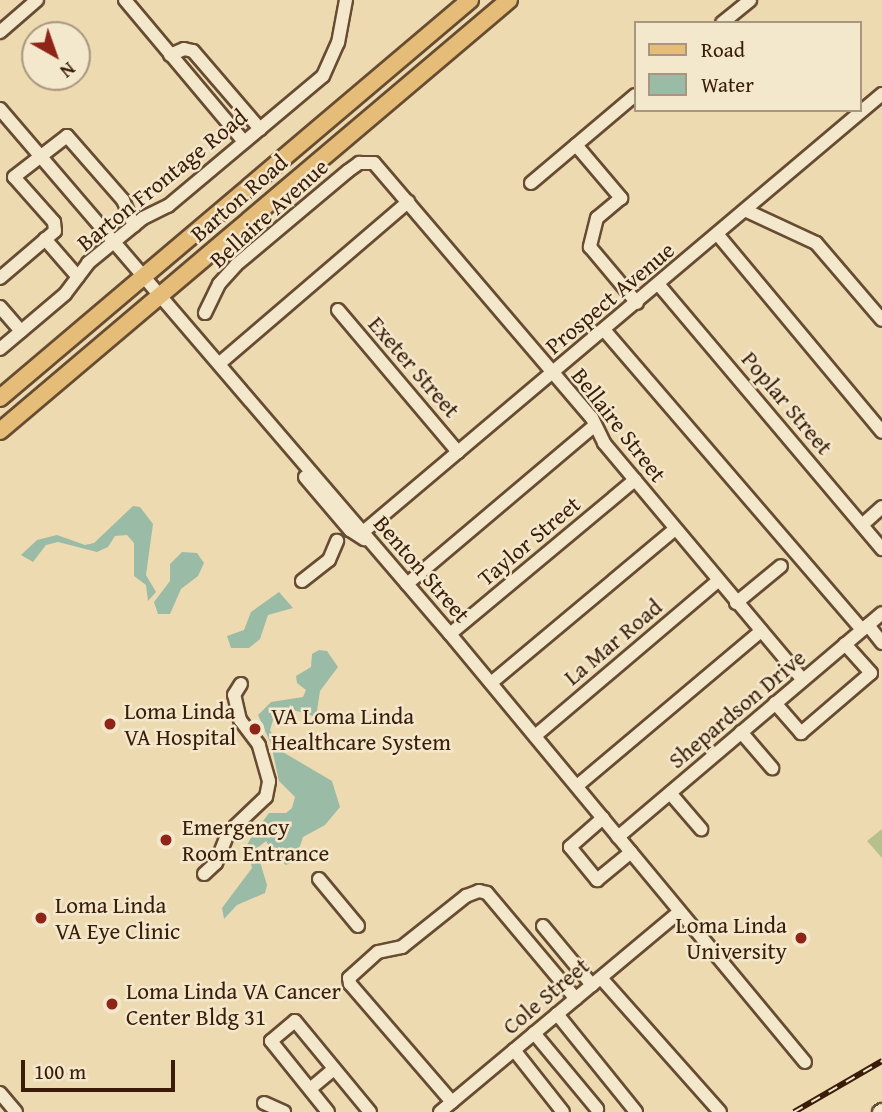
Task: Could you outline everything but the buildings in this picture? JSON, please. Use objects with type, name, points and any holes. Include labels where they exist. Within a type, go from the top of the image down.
[{"type":"main road","name":"Barton Road","points":[[0,398],[155,290],[240,195],[470,0]]},
{"type":"main road","name":"Barton Road","points":[[0,431],[155,290],[509,0]]},
{"type":"street","points":[[0,32],[37,0]]},
{"type":"street","points":[[125,0],[244,142]]},
{"type":"street","name":"Barton Frontage Road","points":[[0,349],[115,241],[168,206],[323,76],[338,43],[346,0]]},
{"type":"street","points":[[724,21],[750,0]]},
{"type":"street","points":[[170,55],[184,49],[193,51],[260,129]]},
{"type":"street","name":"Prospect Avenue","points":[[367,537],[458,452],[747,211],[882,94]]},
{"type":"street","points":[[531,183],[634,96]]},
{"type":"street","name":"Benton Street","points":[[0,109],[450,634],[806,1062]]},
{"type":"street","points":[[0,278],[55,231],[54,222],[14,177],[69,135],[122,200],[134,226]]},
{"type":"street","points":[[576,145],[621,198],[597,218],[590,247],[638,303]]},
{"type":"street","name":"Bellaire Avenue","points":[[205,313],[219,284],[236,265],[348,171],[359,163],[374,163]]},
{"type":"street","name":"Bellaire Street","points":[[374,163],[595,425],[674,530],[803,680]]},
{"type":"street","points":[[219,363],[408,202]]},
{"type":"street","points":[[747,211],[816,243],[882,320]]},
{"type":"street","points":[[718,235],[882,432]]},
{"type":"street","points":[[45,239],[78,277]]},
{"type":"street","name":"Poplar Street","points":[[659,285],[882,549]]},
{"type":"street","points":[[155,290],[346,526],[367,537]]},
{"type":"street","points":[[0,307],[21,331]]},
{"type":"street","name":"Exeter Street","points":[[338,310],[458,452]]},
{"type":"street","points":[[604,331],[882,643]]},
{"type":"street","points":[[407,584],[595,425]]},
{"type":"street","name":"Taylor Street","points":[[450,634],[635,480]]},
{"type":"street","points":[[862,525],[882,507]]},
{"type":"street","points":[[491,683],[674,530]]},
{"type":"street","points":[[302,581],[329,560],[337,541]]},
{"type":"street","points":[[736,603],[781,566]]},
{"type":"street","name":"La Mar Road","points":[[535,736],[718,581]]},
{"type":"street","name":"Shepardson Drive","points":[[618,836],[882,613]]},
{"type":"street","points":[[577,786],[761,631]]},
{"type":"street","points":[[775,703],[801,733],[871,673],[845,644]]},
{"type":"street","points":[[204,874],[216,863],[228,833],[266,797],[269,781],[259,745],[240,720],[234,695],[241,684]]},
{"type":"street","points":[[741,732],[772,768]]},
{"type":"street","points":[[670,793],[701,828]]},
{"type":"street","points":[[603,818],[570,847],[597,880],[631,852]]},
{"type":"street","points":[[319,879],[358,926]]},
{"type":"street","points":[[452,1102],[350,984],[349,978],[378,952],[402,947],[466,896],[487,893],[576,999]]},
{"type":"street","name":"Cole Street","points":[[440,1112],[679,912]]},
{"type":"street","points":[[543,926],[720,1112]]},
{"type":"street","points":[[557,1014],[636,1112]]},
{"type":"street","points":[[328,1112],[271,1041],[295,1021],[370,1112]]},
{"type":"street","points":[[534,1033],[597,1109]]},
{"type":"street","points":[[514,1050],[562,1112]]},
{"type":"street","points":[[310,1089],[334,1069]]},
{"type":"street","points":[[0,1093],[16,1112]]},
{"type":"street","points":[[264,1103],[284,1112]]},
{"type":"shaded area","points":[[882,829],[882,858],[867,841]]},
{"type":"water","points":[[133,506],[140,507],[153,524],[146,575],[156,592],[148,601],[146,585],[134,576],[134,543],[127,535],[115,536],[108,547],[97,552],[58,542],[46,545],[33,562],[21,555],[37,540],[57,535],[85,545],[94,543]]},
{"type":"water","points":[[182,552],[197,553],[204,563],[198,576],[181,589],[170,614],[158,614],[154,602],[170,581],[170,564]]},
{"type":"water","points":[[279,592],[293,608],[268,615],[260,639],[249,648],[231,648],[227,636],[244,630],[251,612]]},
{"type":"water","points":[[319,650],[327,651],[338,667],[320,691],[316,717],[287,708],[274,717],[270,730],[281,751],[332,781],[340,807],[325,825],[303,837],[295,861],[286,865],[277,859],[266,841],[256,849],[267,885],[265,893],[237,905],[224,919],[222,908],[252,868],[247,845],[252,836],[269,813],[286,813],[292,808],[295,797],[279,781],[271,744],[258,715],[271,702],[303,697],[306,690],[297,683],[296,676],[311,667],[312,654]]},
{"type":"railway","points":[[794,1112],[882,1061]]},
{"type":"place","name":"Loma Linda VA Hospital","points":[[110,724]]},
{"type":"place","name":"VA Loma Linda Healthcare System","points":[[255,729]]},
{"type":"place","name":"Emergency Room Entrance","points":[[166,840]]},
{"type":"place","name":"Loma Linda VA Eye Clinic","points":[[41,918]]},
{"type":"place","name":"Loma Linda University","points":[[801,938]]},
{"type":"place","name":"Loma Linda VA Cancer Center Bldg 31","points":[[112,1004]]}]
